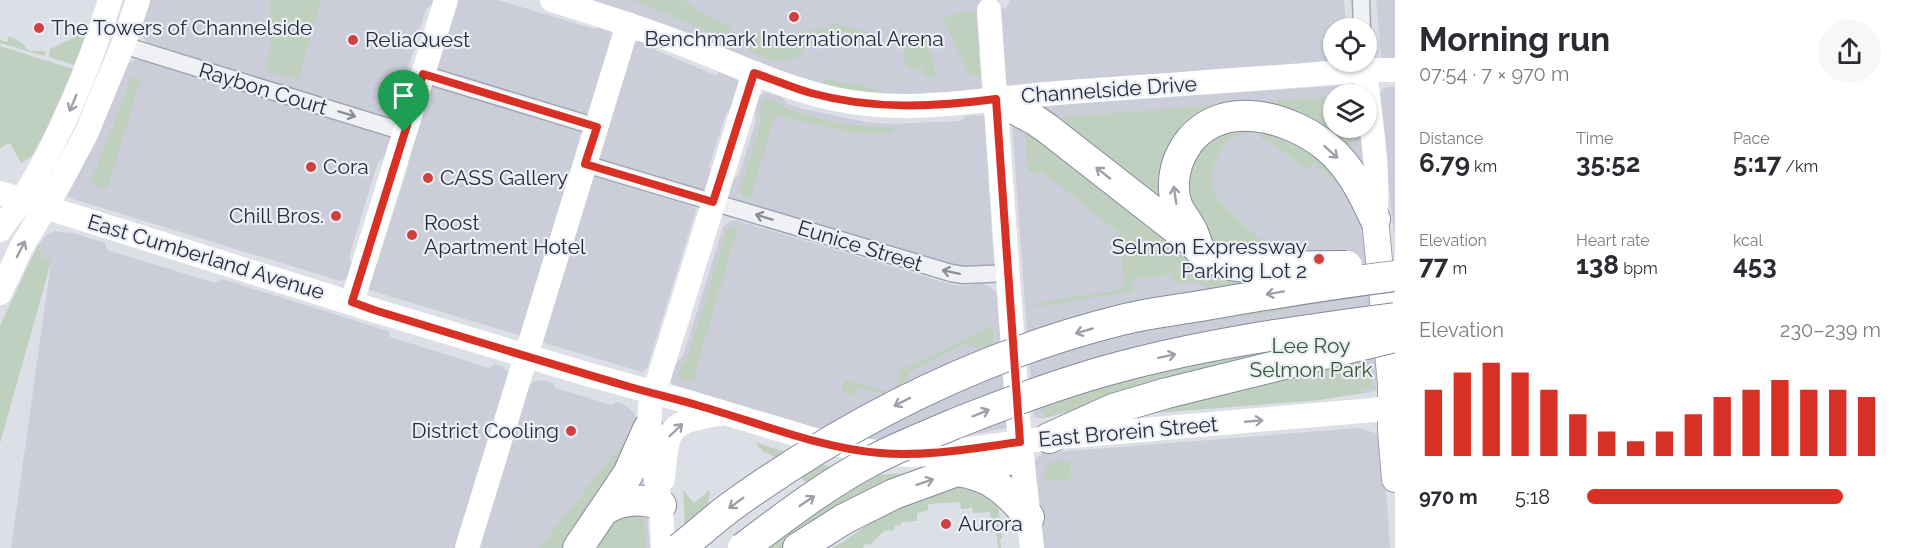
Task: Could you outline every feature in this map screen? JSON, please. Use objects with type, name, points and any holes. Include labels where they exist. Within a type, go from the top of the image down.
[{"type":"highway","points":[[996,99],[1048,129],[1198,248]]},
{"type":"highway","points":[[1375,219],[1352,175],[1338,158],[1319,141],[1299,129],[1274,120],[1251,116],[1230,117],[1213,123],[1196,134],[1180,156],[1175,172],[1174,190],[1177,207],[1194,233],[1201,253],[1211,258],[1232,265],[1259,267],[1395,265]]},
{"type":"highway","points":[[680,548],[732,506],[795,462],[864,421],[921,392],[982,366],[1050,341],[1122,320],[1319,286],[1395,276]]},
{"type":"highway","points":[[743,548],[802,504],[869,462],[904,444],[995,407],[1092,375],[1194,350],[1318,328],[1395,318]]},
{"type":"highway","points":[[1049,438],[1113,409],[1139,400],[1395,337]]},
{"type":"highway","points":[[578,548],[606,509],[633,464],[648,429]]},
{"type":"highway","points":[[798,548],[844,519],[894,494],[957,471],[1005,461],[1020,442]]},
{"type":"highway","points":[[957,471],[976,475],[995,483],[1029,517]]},
{"type":"highway","points":[[606,509],[614,504],[632,500],[651,501],[661,505]]},
{"type":"main road","points":[[0,230],[11,196],[51,149],[69,114],[95,48],[110,0]]},
{"type":"main road","points":[[0,293],[21,248],[86,134],[123,45],[138,0]]},
{"type":"main road","points":[[352,302],[446,0]]},
{"type":"main road","name":"Channelside Drive","points":[[552,0],[628,24],[811,93],[866,104],[913,106],[1323,70]]},
{"type":"main road","points":[[989,10],[1020,442],[1032,548]]},
{"type":"main road","points":[[467,548],[628,24]]},
{"type":"main road","name":"Channelside Drive","points":[[1377,68],[1395,70]]},
{"type":"main road","points":[[1366,72],[1376,171],[1375,219],[1393,407],[1391,431],[1395,479]]},
{"type":"main road","points":[[661,505],[649,446],[650,406],[754,73]]},
{"type":"main road","name":"East Cumberland Avenue","points":[[11,196],[654,394]]},
{"type":"main road","name":"East Brorein Street","points":[[654,394],[815,440],[878,453],[911,455],[1049,438],[1393,407]]},
{"type":"main road","points":[[663,548],[661,505],[667,441],[676,427],[691,418],[724,413]]},
{"type":"street","points":[[1361,0],[1362,18]]},
{"type":"street","name":"Raybon Court","points":[[123,45],[404,132]]},
{"type":"street","points":[[423,74],[597,127]]},
{"type":"street","name":"Eunice Street","points":[[585,164],[951,273],[964,275],[1009,273]]},
{"type":"shaded area","points":[[147,0],[435,0],[426,9],[399,97],[403,108],[399,120],[395,121],[147,45],[140,27]]},
{"type":"shaded area","points":[[455,0],[498,0],[594,29],[602,26],[613,31],[614,35],[522,336],[369,290],[367,286],[371,270],[376,267],[409,164],[405,159]]},
{"type":"shaded area","points":[[580,0],[988,0],[1005,9],[1011,0],[1344,0],[1345,18],[1323,18],[1323,63],[1067,80],[1061,86],[1008,87],[1003,72],[979,50],[982,89],[976,96],[842,94]]},
{"type":"shaded area","points":[[1376,0],[1395,0],[1395,61],[1383,60],[1381,57]]},
{"type":"shaded area","points":[[639,41],[654,44],[655,50],[715,75],[719,72],[735,78],[738,82],[740,88],[735,107],[727,111],[709,166],[714,174],[707,189],[698,190],[598,158],[633,43]]},
{"type":"shaded area","points":[[135,60],[144,60],[390,135],[392,139],[387,156],[378,162],[349,257],[353,266],[349,278],[340,281],[70,198],[66,192],[126,64]]},
{"type":"shaded area","points":[[1323,87],[1323,138],[1363,138],[1371,187],[1365,227],[1377,389],[1372,392],[1319,400],[1115,416],[1108,401],[1044,418],[1036,418],[1033,414],[1011,108]]},
{"type":"shaded area","points":[[1395,87],[1395,241],[1378,99],[1383,89]]},
{"type":"shaded area","points":[[763,93],[782,97],[788,104],[804,109],[866,122],[891,124],[961,121],[965,116],[984,115],[987,118],[986,139],[994,264],[964,267],[953,265],[733,199],[728,193],[732,180],[739,175],[756,120],[754,112],[759,97]]},
{"type":"shaded area","points":[[592,177],[694,207],[696,210],[647,368],[642,372],[541,342]]},
{"type":"shaded area","points":[[735,220],[953,285],[967,286],[979,283],[994,290],[998,294],[1008,424],[1006,428],[981,433],[932,437],[848,438],[674,388],[671,377],[675,363],[683,357],[723,227]]},
{"type":"shaded area","points":[[54,231],[73,233],[105,243],[107,250],[215,283],[222,279],[369,325],[388,331],[390,337],[489,368],[495,364],[503,366],[510,375],[459,548],[11,548],[51,263],[0,443],[0,326],[38,245]]},
{"type":"shaded area","points":[[542,380],[553,383],[556,388],[611,405],[617,402],[625,405],[638,419],[650,548],[479,548],[528,388],[533,382]]},
{"type":"shaded area","points":[[1359,428],[1375,433],[1383,449],[1390,548],[1040,548],[1034,464],[1036,458],[1043,453]]},
{"type":"green space","points":[[270,0],[321,0],[298,80],[264,70],[271,46]]},
{"type":"green space","points":[[633,0],[683,0],[700,12],[731,27],[727,39]]},
{"type":"green space","points":[[962,11],[975,12],[981,74],[969,75],[943,20]]},
{"type":"green space","points":[[830,22],[874,34],[874,36],[867,41],[856,42],[851,48],[827,43],[810,45],[788,61],[766,58],[738,44],[742,30],[765,33],[809,31],[832,26]]},
{"type":"green space","points":[[80,25],[89,27],[74,65],[49,57],[50,49],[73,38]]},
{"type":"green space","points":[[925,33],[937,77],[930,78],[922,74],[922,67],[917,67],[917,72],[905,64],[904,37]]},
{"type":"green space","points":[[9,36],[22,43],[29,51],[46,51],[44,56],[0,43],[0,40],[7,42]]},
{"type":"green space","points":[[0,46],[73,69],[32,156],[21,163],[10,143],[0,148]]},
{"type":"green space","points":[[131,76],[141,79],[107,190],[90,183]]},
{"type":"green space","points":[[825,79],[861,85],[896,97],[820,86]]},
{"type":"green space","points":[[1323,97],[1323,138],[1352,138],[1354,157],[1335,182],[1315,163],[1307,170],[1272,143],[1261,140],[1260,131],[1242,134],[1227,142],[1214,165],[1211,179],[1213,188],[1224,206],[1268,246],[1277,236],[1286,310],[1216,320],[1206,287],[1196,283],[1174,284],[1172,273],[1131,280],[1134,291],[1036,307],[1035,303],[1125,289],[1117,231],[1042,172],[1028,173],[1024,125],[1046,118]]},
{"type":"green space","points":[[768,98],[780,103],[784,108],[818,118],[844,124],[894,128],[894,133],[860,134],[775,116],[750,199],[744,197],[740,191],[761,121],[759,112],[764,99]]},
{"type":"green space","points":[[735,225],[738,226],[693,381],[677,378],[681,365],[687,359],[727,230]]},
{"type":"green space","points":[[38,245],[42,257],[50,260],[52,257],[0,443],[0,326]]},
{"type":"green space","points":[[993,326],[993,374],[978,350],[968,344],[962,344],[911,372],[902,384],[897,398],[858,387],[855,396],[841,392],[844,379],[893,393],[901,370]]},
{"type":"green space","name":"Lee Roy Selmon Park","points":[[1364,326],[1372,387],[1362,389],[1362,393],[1319,400],[1128,415],[1125,397],[1044,418],[1040,389],[1124,381],[1199,361]]},
{"type":"green space","points":[[632,435],[631,443],[567,548],[539,548],[615,453]]},
{"type":"green space","points":[[755,442],[844,470],[874,474],[927,471],[791,541],[782,548],[757,548],[821,502],[783,455],[776,460],[770,454],[763,452]]},
{"type":"green space","points":[[1070,460],[1071,479],[1045,481],[1044,472],[1048,464]]},
{"type":"green space","points":[[961,482],[998,502],[1001,548],[998,548],[996,532],[991,533],[990,512],[973,513],[972,508],[961,509],[960,502],[928,504],[928,511],[917,513],[917,521],[901,522],[901,525],[894,526],[895,530],[884,531],[870,545],[867,543],[862,548],[831,548],[890,509]]},
{"type":"green space","points":[[683,490],[694,503],[710,490],[704,542],[686,548]]},
{"type":"green space","points":[[641,513],[644,521],[646,548],[592,548],[610,522],[622,514]]},
{"type":"place","name":"Benchmark International Arena","points":[[794,17]]},
{"type":"place","name":"The Towers of Channelside","points":[[39,28]]},
{"type":"place","name":"ReliaQuest","points":[[353,40]]},
{"type":"place","name":"Cora","points":[[311,167]]},
{"type":"place","name":"CASS Gallery","points":[[428,178]]},
{"type":"place","name":"Chill Bros.","points":[[336,216]]},
{"type":"place","name":"Roost Apartment Hotel","points":[[412,235]]},
{"type":"place","name":"Selmon Expressway Parking Lot 2","points":[[1319,259]]},
{"type":"place","name":"District Cooling","points":[[571,431]]},
{"type":"place","name":"Aurora","points":[[946,524]]},
{"type":"route","points":[[754,73],[811,93],[873,105],[946,105],[996,99],[1020,442],[911,455],[855,449],[815,440],[654,394],[352,302],[404,132],[423,74],[597,127],[585,164],[713,202],[754,73]]}]
